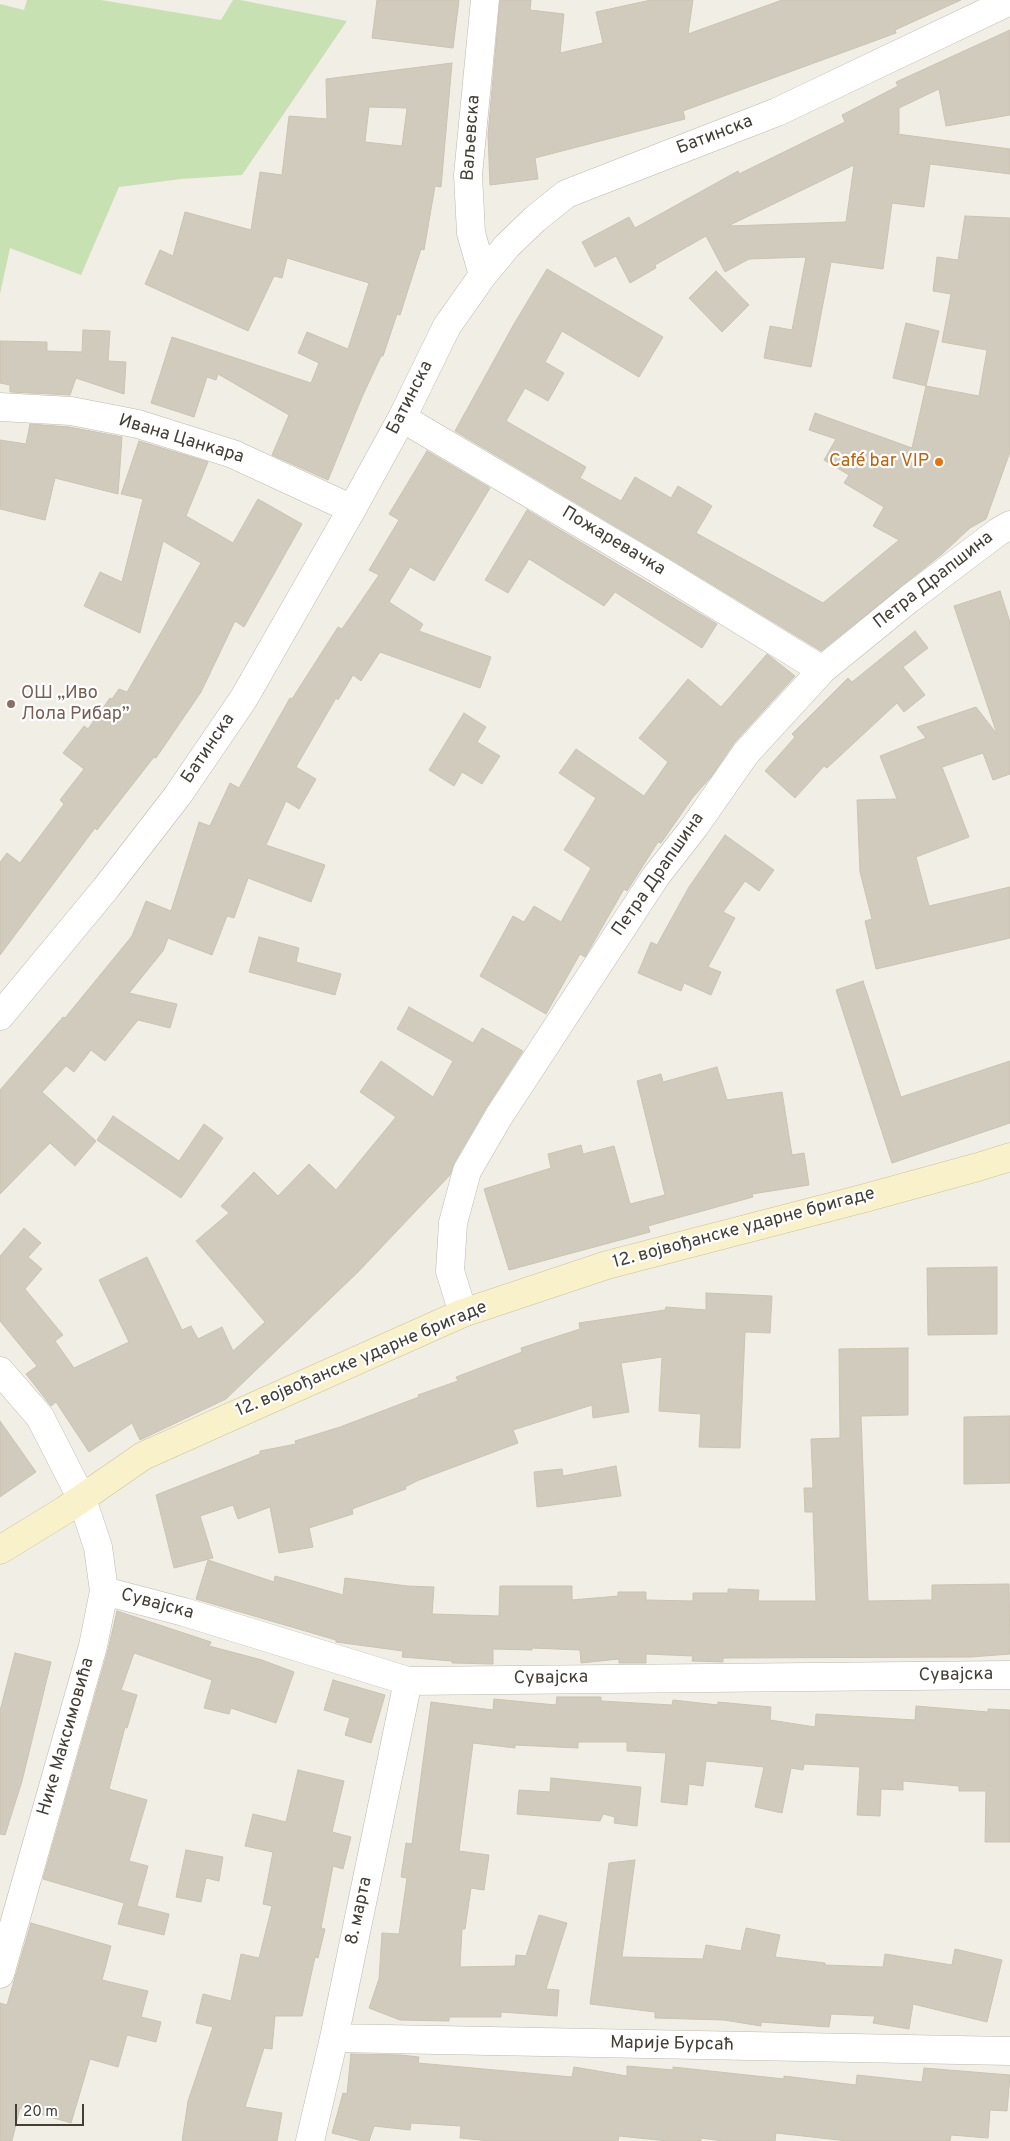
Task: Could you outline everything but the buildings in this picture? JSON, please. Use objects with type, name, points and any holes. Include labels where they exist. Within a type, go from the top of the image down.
[{"type":"main road","name":"12. војвођанске ударне бригаде","points":[[0,1550],[82,1499],[143,1456],[463,1313],[607,1265],[884,1193],[1010,1157]]},
{"type":"street","name":"Ваљевска","points":[[483,275],[471,232],[468,174],[484,0]]},
{"type":"street","name":"Батинска","points":[[0,1016],[106,888],[178,795],[244,698],[402,418],[447,326],[483,275],[521,232],[566,194],[777,112],[1010,1]]},
{"type":"street","name":"Ивана Цанкара","points":[[0,407],[71,411],[155,429],[233,454],[352,509]]},
{"type":"street","name":"Пожаревачка","points":[[402,418],[656,568],[822,670]]},
{"type":"street","name":"Петра Драпшина","points":[[463,1313],[450,1271],[452,1223],[467,1171],[499,1116],[656,876],[746,753],[822,670],[909,599],[1010,525]]},
{"type":"street","name":"Нике Максимовића","points":[[0,1371],[40,1417],[82,1499],[98,1547],[104,1591],[93,1646],[0,1974]]},
{"type":"street","name":"Сувајска","points":[[104,1591],[184,1612],[408,1681],[1010,1676]]},
{"type":"street","name":"8. марта","points":[[310,2141],[334,2038],[408,1681]]},
{"type":"street","name":"Марије Бурсаћ","points":[[334,2038],[1010,2051]]},
{"type":"green space","points":[[27,0],[101,0],[221,20],[233,0],[240,0],[347,21],[242,175],[181,179],[119,187],[81,275],[10,248],[0,294],[0,4],[24,10]]},
{"type":"place","name":"Café bar VIP","points":[[939,462]]},
{"type":"place","name":"ОШ „Иво Лола Рибар”","points":[[11,704]]}]
